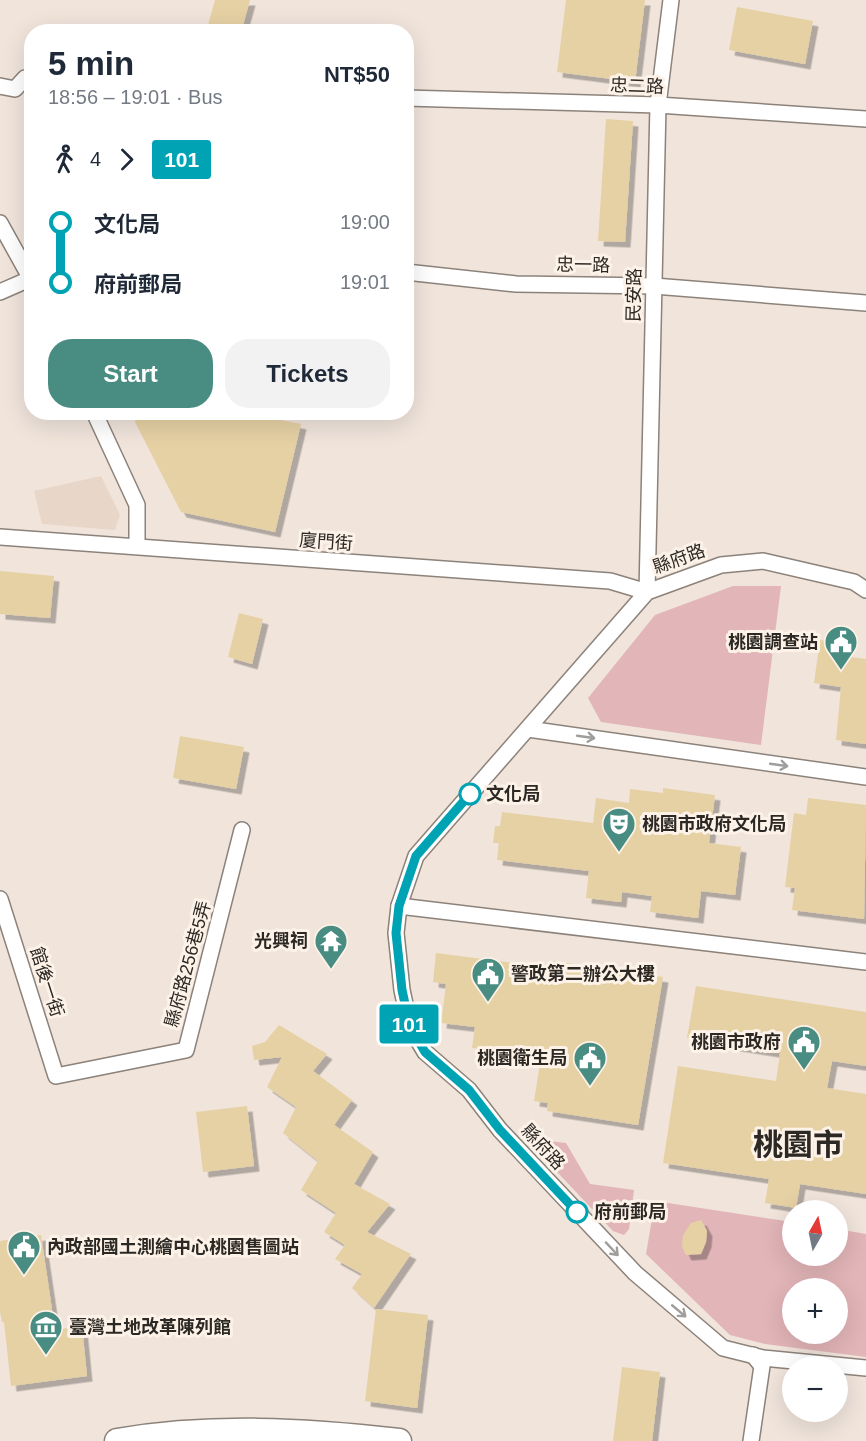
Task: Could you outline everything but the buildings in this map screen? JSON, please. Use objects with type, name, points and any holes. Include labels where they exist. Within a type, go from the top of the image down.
[{"type":"main road","points":[[117,1441],[221,1431],[310,1431],[399,1441]]},
{"type":"street","name":"民安路","points":[[647,592],[658,105],[671,0]]},
{"type":"street","points":[[0,86],[15,90],[24,79]]},
{"type":"street","name":"忠二路","points":[[414,98],[658,105],[866,119]]},
{"type":"street","points":[[0,223],[24,267]]},
{"type":"street","name":"忠一路","points":[[414,273],[516,284],[654,286],[866,303]]},
{"type":"street","points":[[0,292],[24,283]]},
{"type":"street","points":[[98,420],[137,505],[137,546]]},
{"type":"street","name":"廈門街","points":[[0,537],[610,581],[647,592]]},
{"type":"street","name":"縣府路","points":[[866,590],[854,582],[763,561],[721,565],[647,592],[416,856],[399,906],[396,933],[402,990],[410,1027],[425,1052],[469,1090],[500,1130],[647,1284],[723,1348],[763,1360],[866,1368]]},
{"type":"street","points":[[528,729],[866,777]]},
{"type":"street","name":"縣府路256巷5弄","points":[[56,1076],[186,1050],[242,830]]},
{"type":"street","name":"館後一街","points":[[0,900],[56,1076]]},
{"type":"street","points":[[399,906],[866,962]]},
{"type":"street","points":[[751,1441],[763,1360]]},
{"type":"shaded area","points":[[101,476],[120,515],[115,530],[42,524],[34,491]]},
{"type":"shaded area","points":[[733,586],[781,586],[761,745],[601,722],[588,698],[655,615]]},
{"type":"shaded area","points":[[549,1141],[566,1143],[590,1184],[634,1190],[629,1229],[624,1235],[613,1231],[540,1154]]},
{"type":"shaded area","points":[[655,1201],[782,1220],[782,1266],[848,1266],[848,1231],[866,1234],[866,1357],[765,1344],[730,1335],[646,1254]]},
{"type":"bus line","name":"101","points":[[470,794],[416,856],[399,906],[396,933],[402,990],[410,1027],[425,1052],[469,1090],[500,1130],[577,1212]]},
{"type":"place","name":"桃園調查站","points":[[841,671]]},
{"type":"place","name":"文化局","points":[[470,794]]},
{"type":"place","name":"桃園市政府文化局","points":[[619,853]]},
{"type":"place","name":"光興祠","points":[[331,970]]},
{"type":"place","name":"警政第二辦公大樓","points":[[488,1003]]},
{"type":"place","name":"桃園市政府","points":[[804,1071]]},
{"type":"place","name":"桃園衛生局","points":[[590,1087]]},
{"type":"place","name":"府前郵局","points":[[577,1212]]},
{"type":"place","name":"內政部國土測繪中心桃園售圖站","points":[[24,1276]]},
{"type":"place","name":"臺灣土地改革陳列館","points":[[46,1356]]},
{"type":"district","name":"桃園市","points":[[798,1145]]}]
